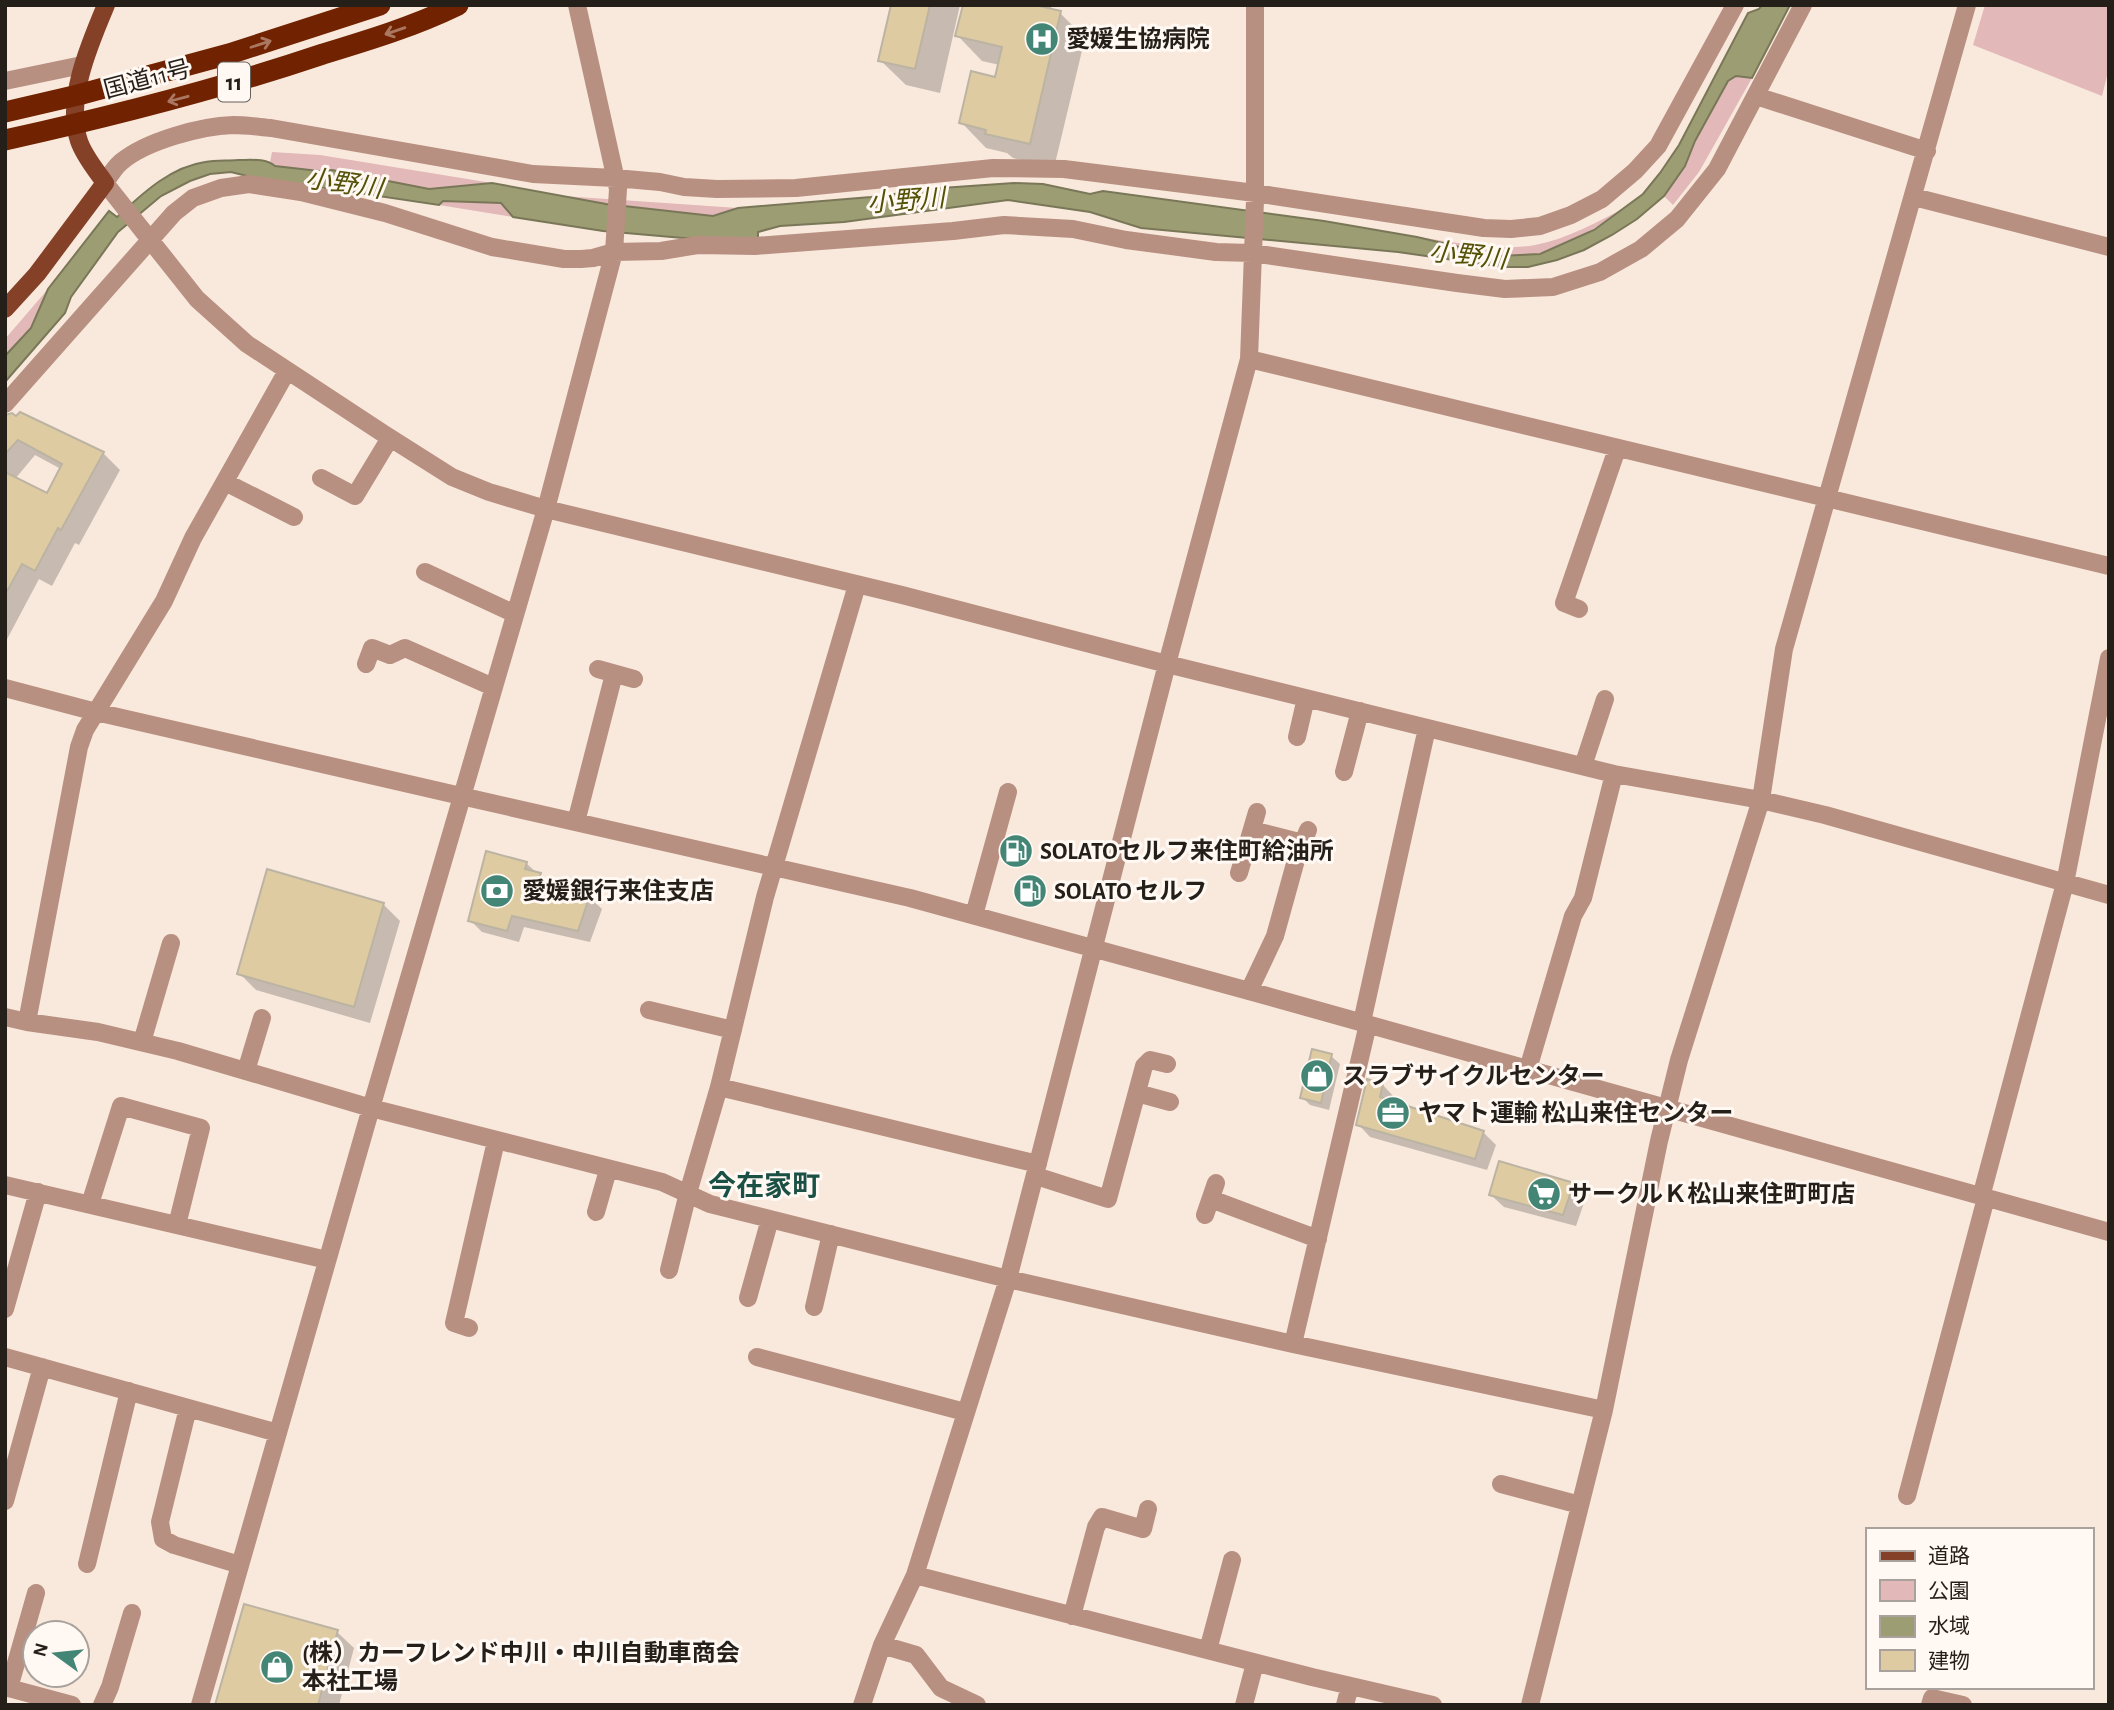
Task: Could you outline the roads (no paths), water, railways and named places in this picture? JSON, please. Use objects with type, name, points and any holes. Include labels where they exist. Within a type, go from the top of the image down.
[{"type":"highway","name":"国道11号","points":[[5,111],[78,95],[229,54],[380,5]]},
{"type":"highway","name":"国道11号","points":[[5,140],[182,98],[400,29],[458,5]]},
{"type":"main road","points":[[5,309],[108,188],[80,145],[75,125],[82,65],[106,5]]},
{"type":"street","points":[[200,1705],[546,509],[615,245],[617,183],[577,5]]},
{"type":"street","points":[[862,1705],[882,1645],[915,1575],[1008,1279],[1249,359],[1255,196],[1255,5]]},
{"type":"street","points":[[1735,5],[1658,146],[1635,171],[1602,199],[1571,215],[1540,226],[1484,228],[1064,169],[956,170],[782,188],[717,189],[660,182],[617,183],[533,174],[271,128],[234,125],[201,129],[154,144],[124,159],[114,168],[108,188],[207,309],[247,344],[452,477],[489,492],[546,509],[902,595],[1167,664],[1614,774],[1761,800],[1825,815],[2109,895]]},
{"type":"street","points":[[5,404],[174,212],[193,198],[221,188],[249,184],[301,192],[349,204],[492,247],[564,259],[593,258],[615,245],[661,251],[698,245],[755,246],[1004,225],[1073,229],[1126,240],[1216,252],[1252,250],[1469,285],[1505,289],[1553,287],[1600,272],[1641,249],[1677,219],[1717,169],[1803,5]]},
{"type":"street","points":[[1530,1705],[1604,1410],[1679,1060],[1761,800],[1784,649],[1967,5]]},
{"type":"street","points":[[5,81],[82,65]]},
{"type":"street","points":[[1756,96],[1927,151]]},
{"type":"street","points":[[1914,197],[2109,247]]},
{"type":"street","points":[[1249,359],[2109,566]]},
{"type":"street","points":[[27,1022],[79,747],[85,730],[164,601],[194,538],[287,371]]},
{"type":"street","points":[[321,478],[355,496],[390,438]]},
{"type":"street","points":[[1579,609],[1564,603],[1618,449]]},
{"type":"street","points":[[225,482],[294,517]]},
{"type":"street","points":[[425,572],[515,614]]},
{"type":"street","points":[[670,1270],[688,1193],[719,1087],[765,897],[857,585]]},
{"type":"street","points":[[366,664],[372,648],[390,655],[405,648],[493,687]]},
{"type":"street","points":[[1907,1496],[2065,883],[2109,658]]},
{"type":"street","points":[[576,822],[606,672],[634,679]]},
{"type":"street","points":[[5,688],[96,712],[910,898],[2109,1232]]},
{"type":"street","points":[[1297,737],[1306,698]]},
{"type":"street","points":[[1583,766],[1605,699]]},
{"type":"street","points":[[1344,772],[1360,711]]},
{"type":"street","points":[[1293,1344],[1365,1023],[1427,728]]},
{"type":"street","points":[[1528,1069],[1573,916],[1583,898],[1614,774]]},
{"type":"street","points":[[974,915],[1009,792]]},
{"type":"street","points":[[1239,873],[1255,821],[1306,836],[1296,860],[1275,936],[1249,991]]},
{"type":"street","points":[[142,1042],[171,943]]},
{"type":"street","points":[[649,1010],[733,1030]]},
{"type":"street","points":[[5,1017],[98,1032],[178,1051],[371,1108],[662,1182],[710,1204],[1008,1279],[1293,1344],[1604,1410]]},
{"type":"street","points":[[246,1071],[262,1018]]},
{"type":"street","points":[[719,1087],[1037,1170],[1108,1199],[1144,1066],[1150,1060],[1167,1064]]},
{"type":"street","points":[[1137,1093],[1170,1102]]},
{"type":"street","points":[[90,1204],[121,1106],[201,1128],[177,1225]]},
{"type":"street","points":[[469,1328],[454,1323],[496,1141]]},
{"type":"street","points":[[596,1212],[608,1170]]},
{"type":"street","points":[[5,1185],[327,1260]]},
{"type":"street","points":[[5,1309],[38,1192]]},
{"type":"street","points":[[1210,1199],[1318,1239]]},
{"type":"street","points":[[748,1297],[770,1219]]},
{"type":"street","points":[[814,1307],[831,1234]]},
{"type":"street","points":[[5,1357],[278,1433]]},
{"type":"street","points":[[757,1357],[807,1361],[965,1412]]},
{"type":"street","points":[[5,1501],[42,1367]]},
{"type":"street","points":[[87,1564],[129,1391]]},
{"type":"street","points":[[188,1408],[160,1522],[163,1539],[174,1545],[240,1565]]},
{"type":"street","points":[[1501,1484],[1580,1505]]},
{"type":"street","points":[[1072,1616],[1096,1527],[1102,1517],[1143,1529],[1148,1509]]},
{"type":"street","points":[[1208,1650],[1232,1560]]},
{"type":"street","points":[[915,1575],[1432,1705]]},
{"type":"street","points":[[36,1593],[7,1688],[72,1705]]},
{"type":"street","points":[[102,1705],[132,1613]]},
{"type":"street","points":[[882,1645],[916,1655],[941,1688],[977,1705]]},
{"type":"street","points":[[1244,1705],[1255,1662]]},
{"type":"street","points":[[1345,1705],[1350,1686]]},
{"type":"street","points":[[1930,1705],[1932,1698],[1963,1705]]},
{"type":"water","name":"小野川","points":[[1762,5],[1790,5],[1752,78],[1736,76],[1728,81],[1695,141],[1685,166],[1664,196],[1637,219],[1584,250],[1528,267],[1503,267],[1398,252],[1141,228],[1090,212],[1008,200],[844,222],[780,226],[758,232],[758,238],[683,238],[603,231],[513,217],[501,203],[443,201],[439,205],[231,172],[210,174],[161,196],[118,232],[71,297],[65,313],[5,382],[5,356],[31,328],[48,289],[109,211],[117,217],[147,191],[180,169],[213,161],[262,161],[275,166],[332,170],[429,189],[492,183],[606,204],[713,216],[738,208],[941,188],[1014,183],[1043,184],[1090,194],[1103,191],[1324,221],[1417,237],[1498,256],[1540,254],[1594,230],[1643,194],[1679,145],[1748,13]]},
{"type":"place","name":"愛媛生協病院","points":[[1042,39]]},
{"type":"place","name":"SOLATOセルフ来住町給油所","points":[[1016,851]]},
{"type":"place","name":"愛媛銀行来住支店","points":[[497,891]]},
{"type":"place","name":"SOLATO セルフ","points":[[1030,891]]},
{"type":"place","name":"スラブサイクルセンター","points":[[1317,1076]]},
{"type":"place","name":"ヤマト運輸 松山来住センター","points":[[1393,1113]]},
{"type":"place","name":"サークルＫ松山来住町町店","points":[[1544,1194]]},
{"type":"place","name":"(株）カーフレンド中川・中川自動車商会 本社工場","points":[[277,1667]]},
{"type":"district","name":"今在家町","points":[[764,1185]]}]
